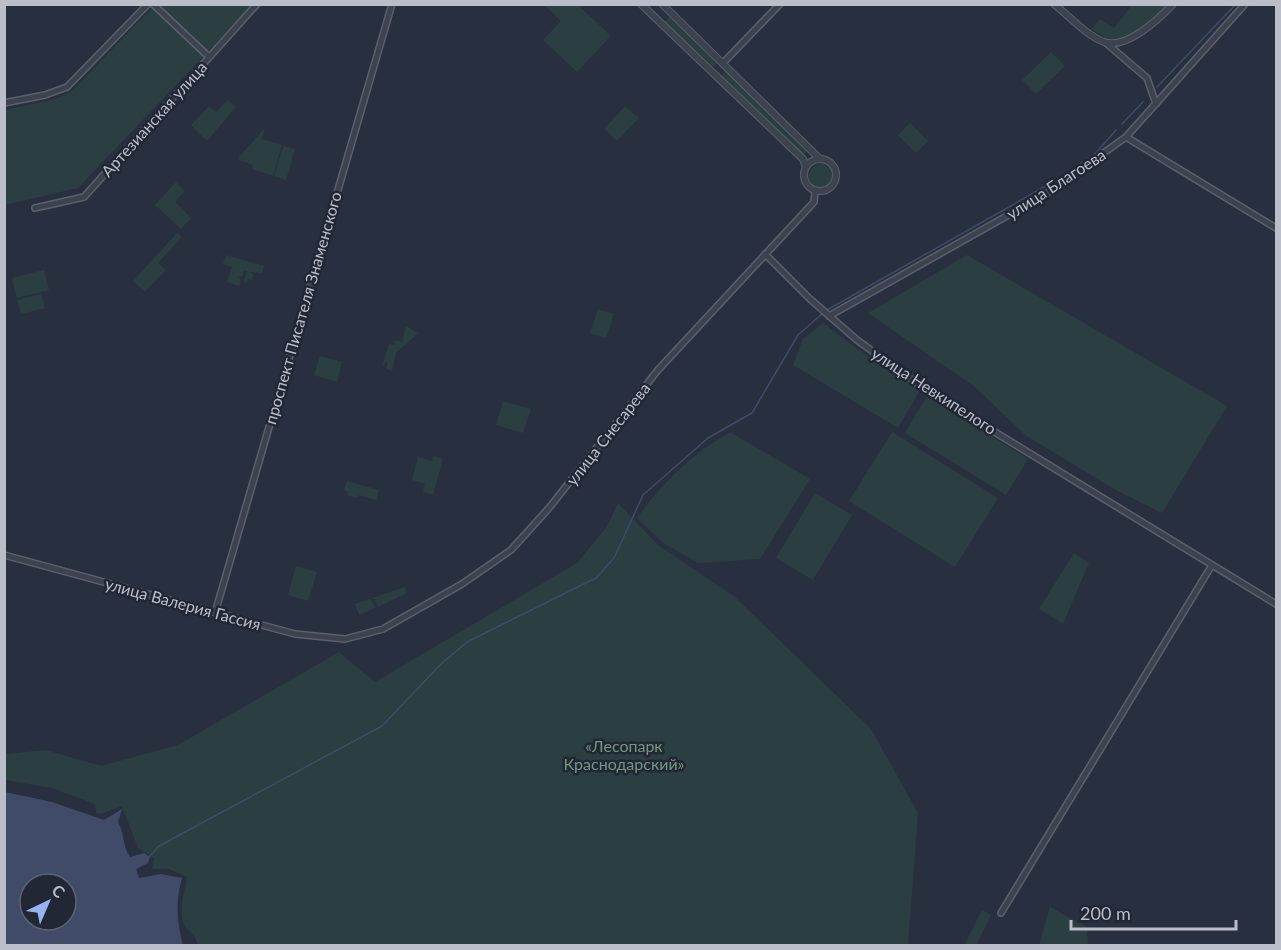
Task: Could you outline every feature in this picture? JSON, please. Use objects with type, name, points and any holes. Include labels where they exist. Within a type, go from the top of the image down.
[{"type":"street","points":[[4,103],[45,95],[67,87],[151,4],[209,57]]},
{"type":"street","name":"Артезианская улица","points":[[35,208],[84,197],[257,4]]},
{"type":"street","name":"проспект Писателя Знаменского","points":[[215,612],[392,4]]},
{"type":"street","points":[[641,4],[803,159],[806,167],[806,183],[815,191],[829,189],[837,178],[833,164],[820,159],[662,4]]},
{"type":"street","points":[[710,71],[723,63],[780,4]]},
{"type":"street","points":[[1054,4],[1106,43],[1147,78],[1155,102]]},
{"type":"street","points":[[1106,43],[1140,33],[1150,27],[1173,4]]},
{"type":"street","name":"улица Благоева","points":[[828,315],[1046,194],[1126,137],[1245,4]]},
{"type":"street","points":[[717,78],[723,63]]},
{"type":"street","points":[[1126,137],[1276,228]]},
{"type":"street","points":[[806,167],[820,159]]},
{"type":"street","name":"улица Снесарева","points":[[365,636],[383,629],[462,584],[496,562],[519,541],[626,414],[658,370],[814,202],[815,191]]},
{"type":"street","name":"улица Невкипелого","points":[[765,254],[820,308],[857,340],[926,390],[1120,506],[1276,604]]},
{"type":"street","name":"улица Валерия Гассия","points":[[4,555],[295,634],[345,639],[365,636]]},
{"type":"street","points":[[1001,913],[1212,565]]},
{"type":"green space","points":[[155,5],[252,5],[78,188],[5,205],[5,110],[56,99],[72,91]]},
{"type":"green space","points":[[544,5],[578,5],[611,36],[577,72],[543,40],[561,21]]},
{"type":"green space","points":[[1132,5],[1170,5],[1142,30],[1126,39],[1117,41],[1109,39],[1092,29],[1100,19],[1114,28]]},
{"type":"green space","points":[[670,17],[718,62],[714,67],[664,22]]},
{"type":"green space","points":[[1051,52],[1065,66],[1036,94],[1022,80]]},
{"type":"green space","points":[[726,71],[808,150],[803,155],[721,76]]},
{"type":"green space","points":[[228,100],[236,107],[207,141],[191,125],[209,106],[216,112]]},
{"type":"green space","points":[[625,106],[639,118],[617,141],[604,129]]},
{"type":"green space","points":[[910,123],[928,141],[916,153],[898,135]]},
{"type":"green space","points":[[265,128],[262,139],[282,145],[273,176],[252,169],[253,165],[237,159]]},
{"type":"green space","points":[[283,146],[295,149],[286,180],[274,176]]},
{"type":"green space","points":[[821,164],[826,165],[832,171],[832,181],[826,187],[821,188],[816,187],[810,181],[809,176],[810,171],[816,165]]},
{"type":"green space","points":[[176,182],[185,191],[175,202],[191,218],[181,229],[155,205]]},
{"type":"green space","points":[[177,233],[182,237],[158,263],[166,270],[145,292],[133,281]]},
{"type":"green space","points":[[226,255],[264,266],[262,273],[250,272],[254,275],[252,280],[248,279],[247,283],[243,282],[247,271],[244,271],[242,277],[238,276],[241,280],[239,286],[227,282],[232,267],[223,264]]},
{"type":"green space","points":[[967,255],[1227,406],[1162,513],[1114,489],[1025,435],[975,387],[868,313]]},
{"type":"green space","points":[[44,270],[49,290],[17,298],[12,278]]},
{"type":"green space","points":[[41,294],[45,308],[21,314],[17,300]]},
{"type":"green space","points":[[598,309],[614,314],[606,338],[590,333]]},
{"type":"green space","points":[[823,323],[920,390],[898,428],[793,365],[803,339]]},
{"type":"green space","points":[[406,326],[418,333],[396,353],[392,371],[386,369],[388,361],[382,366],[389,344],[394,345],[395,340],[402,342]]},
{"type":"green space","points":[[320,356],[342,362],[337,382],[314,375]]},
{"type":"green space","points":[[927,396],[1028,459],[1006,495],[905,433]]},
{"type":"green space","points":[[503,401],[531,409],[523,433],[496,425]]},
{"type":"green space","points":[[730,432],[810,479],[760,559],[698,563],[662,542],[637,518],[679,470]]},
{"type":"green space","points":[[892,432],[998,498],[955,567],[849,501]]},
{"type":"green space","points":[[433,456],[443,459],[433,495],[423,492],[425,484],[412,480],[418,457],[432,461]]},
{"type":"green space","points":[[347,481],[379,490],[376,500],[359,495],[357,498],[347,495],[348,492],[344,490]]},
{"type":"green space","points":[[815,493],[852,515],[813,580],[776,558]]},
{"type":"green space","name":"«Лесопарк Краснодарский»","points":[[618,503],[658,545],[735,597],[871,729],[918,813],[908,945],[198,945],[195,937],[185,926],[182,915],[187,877],[169,869],[152,869],[154,858],[138,848],[122,806],[101,814],[96,813],[95,804],[52,788],[5,780],[5,754],[46,750],[101,766],[178,745],[339,652],[375,682],[577,563],[606,528]]},
{"type":"green space","points":[[1074,553],[1089,563],[1063,624],[1039,609]]},
{"type":"green space","points":[[296,566],[317,572],[308,601],[288,595]]},
{"type":"green space","points":[[405,587],[407,593],[378,607],[375,599],[371,599],[375,608],[359,615],[355,604]]},
{"type":"green space","points":[[1050,907],[1087,927],[1088,945],[1039,945]]},
{"type":"green space","points":[[982,910],[991,915],[976,945],[965,944]]},
{"type":"water","points":[[5,792],[52,802],[104,820],[122,809],[118,822],[127,853],[130,857],[144,853],[150,857],[148,863],[136,869],[139,878],[161,874],[182,878],[178,895],[178,912],[183,945],[5,945]]},
{"type":"waterway","points":[[1157,87],[1236,4]]},
{"type":"waterway","points":[[1122,124],[1143,102]]},
{"type":"waterway","points":[[827,310],[1060,178],[1096,153],[1116,130]]},
{"type":"waterway","points":[[149,857],[158,847],[172,839],[382,726],[441,664],[467,642],[596,578],[614,558],[643,495],[708,438],[752,413],[798,335],[823,313]]}]
